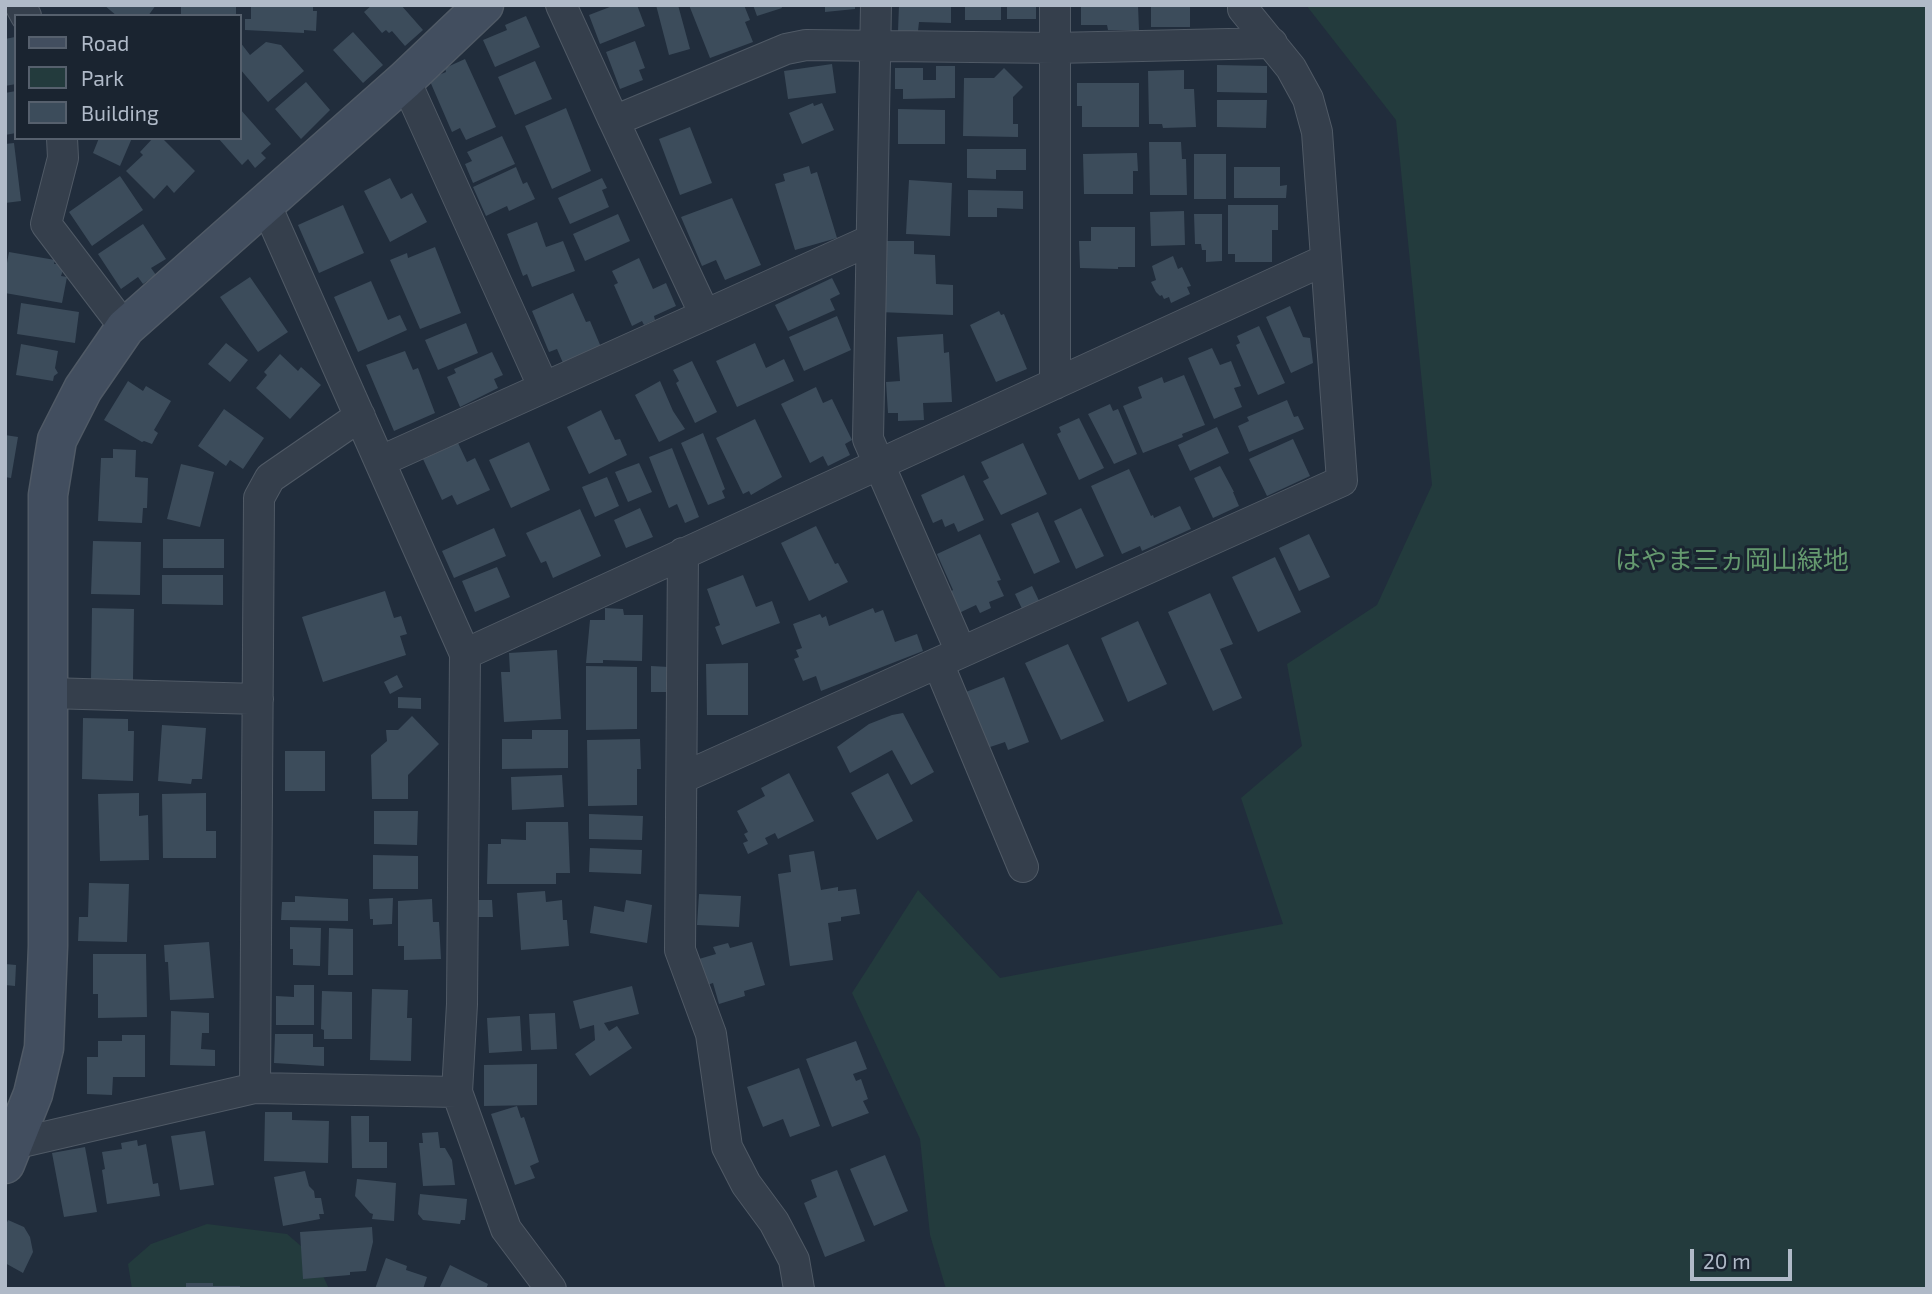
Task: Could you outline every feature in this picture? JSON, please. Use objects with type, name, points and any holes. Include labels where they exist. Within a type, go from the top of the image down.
[{"type":"street","points":[[10,1154],[33,1094],[44,1048],[48,946],[48,495],[57,440],[83,389],[125,328],[405,80],[484,5]]},
{"type":"street","points":[[561,5],[705,314]]},
{"type":"street","points":[[876,5],[868,439],[1023,867]]},
{"type":"street","points":[[1055,5],[1055,384]]},
{"type":"street","points":[[682,778],[1342,481],[1317,132],[1308,99],[1291,68],[1243,9],[1243,5]]},
{"type":"street","points":[[614,121],[786,49],[806,45],[1055,48],[1272,43]]},
{"type":"street","points":[[405,80],[543,386]]},
{"type":"street","points":[[62,140],[63,158],[46,224],[125,328]]},
{"type":"street","points":[[265,203],[465,654],[462,1004],[457,1092],[506,1229],[551,1289]]},
{"type":"street","points":[[381,461],[871,240]]},
{"type":"street","points":[[465,654],[1325,260]]},
{"type":"street","points":[[255,1088],[259,498],[270,478],[360,416]]},
{"type":"street","points":[[683,553],[680,950],[711,1034],[727,1147],[746,1184],[775,1222],[794,1260],[799,1289]]},
{"type":"street","points":[[48,693],[257,699]]},
{"type":"street","points":[[10,1154],[255,1088],[457,1092]]},
{"type":"green space","name":"はやま三ヵ岡山緑地","points":[[1306,5],[1927,5],[1927,1289],[946,1289],[930,1235],[920,1139],[852,993],[918,890],[1000,978],[1283,924],[1241,798],[1302,746],[1287,664],[1377,605],[1432,485],[1396,120]]},
{"type":"green space","points":[[207,1224],[287,1234],[315,1258],[329,1289],[132,1289],[128,1264],[151,1244]]},
{"type":"building","points":[[104,5],[156,5],[149,14],[115,14]]},
{"type":"building","points":[[181,5],[236,5],[236,14],[181,14]]},
{"type":"building","points":[[251,5],[313,5],[313,11],[317,11],[316,31],[304,30],[304,33],[245,30],[245,19],[251,19]]},
{"type":"building","points":[[372,5],[401,5],[423,30],[405,46],[392,31],[389,33],[386,30],[382,33],[364,12]]},
{"type":"building","points":[[615,5],[637,5],[645,26],[600,44],[589,15]]},
{"type":"building","points":[[656,5],[678,5],[690,49],[669,55]]},
{"type":"building","points":[[689,5],[744,5],[750,20],[745,22],[753,42],[710,58]]},
{"type":"building","points":[[753,5],[781,5],[782,8],[757,16]]},
{"type":"building","points":[[825,5],[855,5],[855,9],[825,12]]},
{"type":"building","points":[[899,5],[951,5],[951,23],[919,22],[918,31],[898,31]]},
{"type":"building","points":[[965,5],[1001,5],[1001,20],[965,20]]},
{"type":"building","points":[[1007,5],[1036,5],[1036,19],[1007,19]]},
{"type":"building","points":[[1081,5],[1138,5],[1139,30],[1108,30],[1107,25],[1081,25]]},
{"type":"building","points":[[1151,5],[1190,5],[1190,27],[1151,27]]},
{"type":"building","points":[[526,16],[540,47],[495,67],[483,40],[507,30],[505,25]]},
{"type":"building","points":[[353,32],[383,65],[363,83],[333,50]]},
{"type":"building","points":[[14,37],[14,84],[5,86],[5,39]]},
{"type":"building","points":[[635,41],[645,68],[639,70],[643,80],[620,89],[606,52]]},
{"type":"building","points":[[266,42],[281,45],[304,71],[268,102],[242,71],[242,45],[250,55]]},
{"type":"building","points":[[465,59],[496,127],[466,140],[460,128],[452,132],[429,79],[446,72],[445,68]]},
{"type":"building","points":[[535,61],[552,99],[515,115],[498,77]]},
{"type":"building","points":[[832,64],[836,93],[788,99],[784,71]]},
{"type":"building","points":[[1217,65],[1267,66],[1267,93],[1217,92]]},
{"type":"building","points":[[936,66],[955,66],[955,98],[903,99],[903,89],[895,89],[895,68],[923,68],[923,80],[936,80]]},
{"type":"building","points":[[1004,68],[1023,87],[1013,97],[1013,124],[1018,124],[1018,137],[963,136],[964,78],[994,78]]},
{"type":"building","points":[[1184,70],[1184,89],[1194,89],[1196,127],[1163,128],[1162,124],[1149,124],[1148,71]]},
{"type":"building","points":[[306,82],[330,110],[301,139],[275,109]]},
{"type":"building","points":[[1077,83],[1139,83],[1139,127],[1082,127],[1082,106],[1077,106]]},
{"type":"building","points":[[14,91],[14,133],[5,135],[5,93]]},
{"type":"building","points":[[1217,100],[1267,100],[1266,128],[1217,127]]},
{"type":"building","points":[[813,103],[814,106],[822,103],[834,130],[802,144],[789,113]]},
{"type":"building","points":[[566,108],[591,171],[552,189],[525,126]]},
{"type":"building","points":[[898,109],[945,110],[945,144],[898,144]]},
{"type":"building","points":[[242,111],[271,144],[261,153],[266,158],[255,168],[248,159],[242,165],[220,140],[242,140]]},
{"type":"building","points":[[690,127],[712,183],[680,195],[659,139]]},
{"type":"building","points":[[502,136],[515,164],[473,183],[465,164],[472,161],[467,152]]},
{"type":"building","points":[[98,140],[131,140],[120,166],[93,153]]},
{"type":"building","points":[[151,140],[164,140],[195,171],[174,193],[167,185],[154,199],[126,171],[143,155],[140,152]]},
{"type":"building","points":[[1149,142],[1181,142],[1182,159],[1186,159],[1187,195],[1150,195]]},
{"type":"building","points":[[14,143],[21,201],[5,203],[5,144]]},
{"type":"building","points":[[967,149],[1026,149],[1026,170],[996,170],[996,179],[967,178]]},
{"type":"building","points":[[1137,153],[1138,171],[1133,171],[1133,194],[1084,194],[1083,154]]},
{"type":"building","points":[[1194,154],[1226,154],[1226,199],[1194,199]]},
{"type":"building","points":[[809,166],[811,174],[817,172],[837,238],[795,250],[775,184],[785,181],[783,174]]},
{"type":"building","points":[[516,167],[523,184],[527,182],[535,199],[509,211],[507,206],[486,216],[473,187]]},
{"type":"building","points":[[1234,167],[1280,167],[1280,186],[1287,185],[1286,198],[1234,198]]},
{"type":"building","points":[[120,176],[143,210],[92,246],[69,212]]},
{"type":"building","points":[[390,178],[401,199],[412,193],[427,222],[390,242],[364,191]]},
{"type":"building","points":[[602,178],[607,188],[602,190],[609,207],[570,224],[558,198]]},
{"type":"building","points":[[909,180],[952,183],[950,236],[906,234]]},
{"type":"building","points":[[968,190],[1023,191],[1023,209],[997,208],[997,217],[968,217]]},
{"type":"building","points":[[732,198],[761,265],[725,280],[716,260],[702,266],[681,217]]},
{"type":"building","points":[[343,205],[364,253],[319,273],[298,225]]},
{"type":"building","points":[[1228,205],[1278,205],[1278,230],[1272,230],[1272,262],[1235,262],[1235,254],[1228,254]]},
{"type":"building","points":[[1184,211],[1185,245],[1151,246],[1150,212]]},
{"type":"building","points":[[618,214],[630,241],[585,261],[573,234]]},
{"type":"building","points":[[1194,214],[1222,214],[1222,261],[1206,262],[1206,250],[1202,250],[1201,244],[1195,244]]},
{"type":"building","points":[[537,222],[546,247],[563,241],[575,271],[532,287],[527,274],[523,276],[507,234]]},
{"type":"building","points":[[143,224],[166,259],[151,268],[156,275],[143,284],[138,277],[121,289],[98,254]]},
{"type":"building","points":[[1091,227],[1135,227],[1135,267],[1080,268],[1079,241],[1091,241]]},
{"type":"building","points":[[879,241],[914,241],[914,254],[935,255],[936,284],[953,285],[953,315],[879,312]]},
{"type":"building","points":[[435,247],[461,313],[420,329],[390,260],[407,253],[408,258]]},
{"type":"building","points":[[9,252],[55,260],[54,264],[58,264],[63,270],[61,276],[67,277],[62,303],[5,293]]},
{"type":"building","points":[[1173,256],[1178,269],[1182,267],[1191,286],[1187,287],[1190,294],[1171,303],[1169,297],[1164,299],[1156,292],[1151,282],[1156,280],[1152,266]]},
{"type":"building","points":[[639,258],[653,289],[666,283],[676,306],[654,316],[655,320],[644,325],[642,321],[632,326],[614,285],[618,283],[612,271]]},
{"type":"building","points":[[250,277],[288,332],[258,352],[220,297]]},
{"type":"building","points":[[832,278],[840,294],[830,299],[835,310],[788,331],[775,305]]},
{"type":"building","points":[[371,281],[388,320],[400,315],[407,330],[358,352],[334,297]]},
{"type":"building","points":[[573,293],[586,322],[590,321],[601,347],[563,363],[557,349],[549,352],[532,311]]},
{"type":"building","points":[[21,303],[79,312],[75,343],[17,334]]},
{"type":"building","points":[[1290,306],[1303,337],[1310,338],[1313,363],[1291,373],[1266,317]]},
{"type":"building","points":[[999,311],[1001,315],[1004,314],[1027,369],[996,382],[970,325]]},
{"type":"building","points":[[837,316],[851,350],[804,371],[789,337]]},
{"type":"building","points":[[466,323],[478,353],[438,370],[425,340]]},
{"type":"building","points":[[1259,326],[1285,383],[1258,395],[1236,345],[1240,343],[1237,336]]},
{"type":"building","points":[[943,334],[944,353],[949,352],[952,402],[923,403],[924,420],[898,421],[898,413],[888,413],[886,382],[900,381],[897,337]]},
{"type":"building","points":[[226,343],[248,360],[230,382],[208,364]]},
{"type":"building","points":[[755,343],[766,368],[784,359],[794,381],[737,407],[716,361]]},
{"type":"building","points":[[21,344],[58,351],[55,368],[58,373],[53,381],[16,375]]},
{"type":"building","points":[[1212,348],[1220,365],[1231,361],[1241,386],[1234,388],[1242,407],[1214,419],[1188,358]]},
{"type":"building","points":[[405,351],[413,370],[418,368],[435,413],[394,431],[366,365]]},
{"type":"building","points":[[492,352],[503,375],[494,379],[498,388],[460,407],[447,377],[456,373],[454,369]]},
{"type":"building","points":[[280,354],[298,371],[301,367],[321,385],[290,419],[256,388],[267,375],[264,372]]},
{"type":"building","points":[[692,361],[717,412],[695,423],[676,383],[679,381],[673,370]]},
{"type":"building","points":[[1184,375],[1205,425],[1143,453],[1123,406],[1142,398],[1138,387],[1162,377],[1164,383]]},
{"type":"building","points":[[128,381],[143,391],[146,386],[171,401],[154,430],[158,433],[152,444],[142,442],[104,420]]},
{"type":"building","points":[[660,381],[673,411],[685,429],[659,442],[635,395]]},
{"type":"building","points":[[816,387],[823,403],[832,399],[852,440],[845,444],[850,455],[828,466],[823,456],[810,463],[781,404]]},
{"type":"building","points":[[1287,400],[1294,417],[1298,416],[1304,429],[1249,452],[1238,426],[1249,421],[1247,417]]},
{"type":"building","points":[[1110,404],[1113,411],[1118,409],[1137,454],[1114,464],[1088,414]]},
{"type":"building","points":[[224,409],[264,438],[243,469],[230,460],[226,466],[198,446]]},
{"type":"building","points":[[601,410],[615,440],[620,439],[627,455],[589,474],[567,427]]},
{"type":"building","points":[[1079,418],[1104,468],[1079,480],[1057,434],[1061,432],[1059,427]]},
{"type":"building","points":[[755,419],[782,477],[751,495],[749,491],[743,494],[716,438]]},
{"type":"building","points":[[1217,427],[1229,453],[1190,471],[1178,445]]},
{"type":"building","points":[[703,433],[725,489],[722,491],[725,498],[708,505],[681,443]]},
{"type":"building","points":[[5,435],[18,437],[11,478],[5,477]]},
{"type":"building","points":[[1293,439],[1310,476],[1267,496],[1249,459]]},
{"type":"building","points":[[529,442],[550,490],[511,508],[489,460]]},
{"type":"building","points":[[458,443],[467,462],[475,458],[490,490],[457,505],[452,495],[442,500],[423,459]]},
{"type":"building","points":[[1023,443],[1047,494],[1001,515],[983,481],[989,478],[981,462]]},
{"type":"building","points":[[672,448],[699,517],[685,523],[677,504],[669,508],[649,457]]},
{"type":"building","points":[[113,449],[136,450],[135,477],[148,478],[147,508],[143,508],[142,523],[98,521],[101,458],[113,458]]},
{"type":"building","points":[[639,463],[652,492],[628,502],[615,472]]},
{"type":"building","points":[[181,464],[214,472],[200,527],[167,519]]},
{"type":"building","points":[[1220,466],[1239,506],[1213,518],[1194,478]]},
{"type":"building","points":[[1129,469],[1151,516],[1154,518],[1180,506],[1191,529],[1142,551],[1140,546],[1122,554],[1091,486]]},
{"type":"building","points":[[964,475],[984,520],[958,532],[954,523],[945,527],[942,519],[933,523],[921,495]]},
{"type":"building","points":[[607,477],[619,506],[595,517],[582,487]]},
{"type":"building","points":[[640,508],[653,537],[626,548],[614,520]]},
{"type":"building","points":[[1081,508],[1104,556],[1076,569],[1054,521]]},
{"type":"building","points":[[580,509],[601,556],[553,578],[546,561],[541,563],[526,533]]},
{"type":"building","points":[[1038,512],[1060,562],[1034,574],[1011,524]]},
{"type":"building","points":[[816,526],[835,564],[838,563],[848,582],[809,601],[781,543]]},
{"type":"building","points":[[494,528],[506,556],[454,578],[442,551]]},
{"type":"building","points":[[980,534],[1001,580],[997,581],[1004,596],[989,602],[991,608],[980,613],[976,605],[959,613],[949,593],[953,590],[937,554]]},
{"type":"building","points":[[1309,534],[1330,577],[1299,591],[1279,548]]},
{"type":"building","points":[[163,539],[224,539],[224,568],[163,568]]},
{"type":"building","points":[[93,541],[141,542],[140,595],[91,594]]},
{"type":"building","points":[[1275,557],[1301,612],[1258,632],[1232,577]]},
{"type":"building","points":[[497,567],[510,597],[475,612],[462,581]]},
{"type":"building","points":[[162,575],[223,575],[223,605],[162,604]]},
{"type":"building","points":[[743,575],[756,607],[772,601],[780,623],[722,645],[715,627],[720,625],[707,589]]},
{"type":"building","points":[[1032,586],[1041,605],[1024,613],[1015,594]]},
{"type":"building","points":[[385,591],[394,618],[401,616],[407,634],[400,636],[406,655],[323,682],[302,617]]},
{"type":"building","points":[[1210,593],[1233,644],[1220,649],[1242,698],[1213,711],[1168,612]]},
{"type":"building","points":[[92,608],[134,609],[133,680],[91,679]]},
{"type":"building","points":[[605,608],[623,609],[624,615],[643,615],[642,661],[603,660],[603,663],[586,663],[590,620],[605,620]]},
{"type":"building","points":[[873,608],[875,613],[883,610],[895,642],[917,634],[923,651],[821,691],[816,676],[803,681],[794,659],[799,657],[796,650],[802,648],[793,624],[820,614],[822,618],[826,616],[829,626]]},
{"type":"building","points":[[1138,621],[1167,684],[1128,702],[1101,638]]},
{"type":"building","points":[[1068,644],[1104,721],[1061,740],[1025,663]]},
{"type":"building","points":[[557,650],[561,719],[504,722],[501,672],[510,672],[509,653]]},
{"type":"building","points":[[748,663],[748,715],[707,715],[706,664]]},
{"type":"building","points":[[586,666],[637,667],[637,729],[586,730]]},
{"type":"building","points":[[651,666],[669,667],[668,692],[651,692]]},
{"type":"building","points":[[397,675],[403,687],[390,694],[384,682]]},
{"type":"building","points":[[1004,677],[1029,742],[1008,750],[1005,742],[987,748],[966,692]]},
{"type":"building","points":[[398,697],[421,698],[421,709],[398,708]]},
{"type":"building","points":[[903,713],[934,772],[911,785],[892,750],[850,773],[837,747],[869,724]]},
{"type":"building","points":[[412,716],[439,744],[408,775],[408,799],[372,799],[371,755],[387,741],[386,730],[398,730]]},
{"type":"building","points":[[83,718],[128,719],[128,731],[134,731],[133,781],[82,779]]},
{"type":"building","points":[[162,725],[206,728],[202,779],[192,779],[191,784],[158,781]]},
{"type":"building","points":[[532,730],[568,730],[568,768],[502,769],[502,739],[532,739]]},
{"type":"building","points":[[640,739],[641,769],[637,769],[637,805],[588,806],[587,740]]},
{"type":"building","points":[[285,751],[325,751],[325,791],[285,791]]},
{"type":"building","points":[[789,773],[814,821],[778,839],[775,833],[765,838],[768,844],[748,854],[743,843],[748,841],[744,834],[748,832],[737,811],[765,796],[761,788]]},
{"type":"building","points":[[888,773],[913,821],[877,840],[851,793]]},
{"type":"building","points":[[562,775],[564,807],[512,810],[511,777]]},
{"type":"building","points":[[139,793],[139,816],[148,815],[149,860],[100,861],[98,794]]},
{"type":"building","points":[[206,793],[206,831],[216,831],[216,858],[163,858],[162,794]]},
{"type":"building","points":[[374,811],[418,811],[417,845],[374,844]]},
{"type":"building","points":[[589,814],[643,816],[642,840],[589,839]]},
{"type":"building","points":[[526,822],[568,822],[570,873],[556,873],[556,884],[487,884],[488,844],[501,844],[501,839],[526,840]]},
{"type":"building","points":[[590,848],[642,850],[641,874],[589,872]]},
{"type":"building","points":[[814,851],[821,890],[838,887],[838,891],[856,889],[860,914],[841,917],[841,921],[828,923],[833,960],[790,966],[778,874],[791,872],[789,855]]},
{"type":"building","points":[[373,855],[418,856],[418,889],[373,889]]},
{"type":"building","points":[[89,883],[129,884],[127,942],[78,941],[79,917],[88,917]]},
{"type":"building","points":[[545,891],[546,902],[562,900],[569,946],[521,950],[517,893]]},
{"type":"building","points":[[699,894],[741,896],[739,927],[697,925]]},
{"type":"building","points":[[295,896],[348,899],[348,921],[281,920],[282,902],[295,902]]},
{"type":"building","points":[[393,898],[392,924],[373,925],[369,899]]},
{"type":"building","points":[[432,899],[433,922],[439,922],[441,959],[404,960],[404,946],[398,946],[398,901]]},
{"type":"building","points":[[476,900],[492,900],[493,917],[476,917]]},
{"type":"building","points":[[626,900],[652,905],[647,943],[590,933],[594,906],[624,912]]},
{"type":"building","points":[[290,927],[321,928],[320,966],[293,965]]},
{"type":"building","points":[[329,928],[353,929],[353,975],[328,975]]},
{"type":"building","points":[[209,942],[214,998],[170,1000],[168,962],[165,962],[164,945]]},
{"type":"building","points":[[752,942],[765,985],[744,991],[745,996],[719,1004],[713,983],[707,985],[699,959],[716,954],[713,947],[728,943],[730,948]]},
{"type":"building","points":[[93,954],[146,954],[147,1017],[98,1018],[98,994],[93,994]]},
{"type":"building","points":[[5,964],[16,965],[15,986],[5,985]]},
{"type":"building","points":[[294,985],[314,985],[314,1025],[276,1025],[276,996],[294,997]]},
{"type":"building","points":[[632,986],[639,1014],[604,1023],[609,1031],[617,1026],[632,1048],[590,1076],[575,1054],[595,1040],[594,1025],[580,1029],[573,1001]]},
{"type":"building","points":[[372,989],[408,990],[407,1018],[412,1018],[411,1061],[370,1060]]},
{"type":"building","points":[[322,991],[352,992],[352,1039],[324,1039],[324,1030],[321,1029]]},
{"type":"building","points":[[171,1011],[209,1013],[209,1033],[202,1033],[201,1049],[215,1050],[215,1066],[170,1065]]},
{"type":"building","points":[[555,1013],[557,1049],[531,1050],[529,1014]]},
{"type":"building","points":[[520,1016],[522,1051],[489,1053],[487,1018]]},
{"type":"building","points":[[275,1034],[313,1034],[313,1047],[324,1047],[324,1066],[274,1063]]},
{"type":"building","points":[[122,1035],[145,1035],[145,1077],[113,1077],[112,1095],[87,1094],[87,1057],[98,1057],[98,1041],[122,1041]]},
{"type":"building","points":[[856,1041],[867,1069],[853,1074],[856,1081],[861,1079],[868,1099],[863,1101],[869,1113],[832,1127],[806,1059]]},
{"type":"building","points":[[537,1064],[537,1105],[484,1106],[484,1065]]},
{"type":"building","points":[[799,1068],[820,1126],[790,1137],[783,1119],[763,1127],[747,1087]]},
{"type":"building","points":[[517,1106],[521,1118],[524,1117],[539,1162],[530,1166],[535,1178],[515,1185],[491,1114]]},
{"type":"building","points":[[265,1112],[292,1112],[292,1120],[329,1121],[328,1163],[264,1161]]},
{"type":"building","points":[[351,1116],[369,1116],[369,1142],[387,1142],[387,1168],[352,1168]]},
{"type":"building","points":[[205,1131],[214,1185],[180,1190],[171,1136]]},
{"type":"building","points":[[438,1132],[440,1148],[445,1148],[452,1160],[455,1185],[423,1186],[419,1143],[423,1143],[422,1133]]},
{"type":"building","points":[[137,1140],[138,1146],[146,1144],[153,1184],[158,1183],[160,1196],[107,1204],[102,1152],[122,1149],[121,1143]]},
{"type":"building","points":[[85,1147],[97,1212],[64,1217],[52,1153]]},
{"type":"building","points":[[885,1155],[908,1211],[874,1226],[850,1169]]},
{"type":"building","points":[[837,1170],[865,1241],[825,1257],[804,1203],[817,1197],[811,1180]]},
{"type":"building","points":[[305,1171],[315,1198],[321,1198],[324,1214],[319,1214],[320,1219],[283,1226],[274,1177]]},
{"type":"building","points":[[357,1179],[396,1183],[394,1221],[372,1219],[373,1214],[355,1196]]},
{"type":"building","points":[[420,1194],[467,1199],[465,1220],[461,1220],[460,1224],[423,1220],[418,1214]]},
{"type":"building","points":[[8,1220],[24,1227],[30,1237],[33,1252],[23,1273],[5,1263],[5,1227]]},
{"type":"building","points":[[372,1227],[373,1242],[366,1271],[303,1279],[300,1232]]},
{"type":"building","points":[[386,1258],[407,1266],[406,1270],[427,1277],[423,1289],[375,1289]]},
{"type":"building","points":[[450,1265],[488,1284],[486,1289],[439,1289]]},
{"type":"building","points":[[186,1283],[240,1286],[240,1289],[186,1289]]}]
